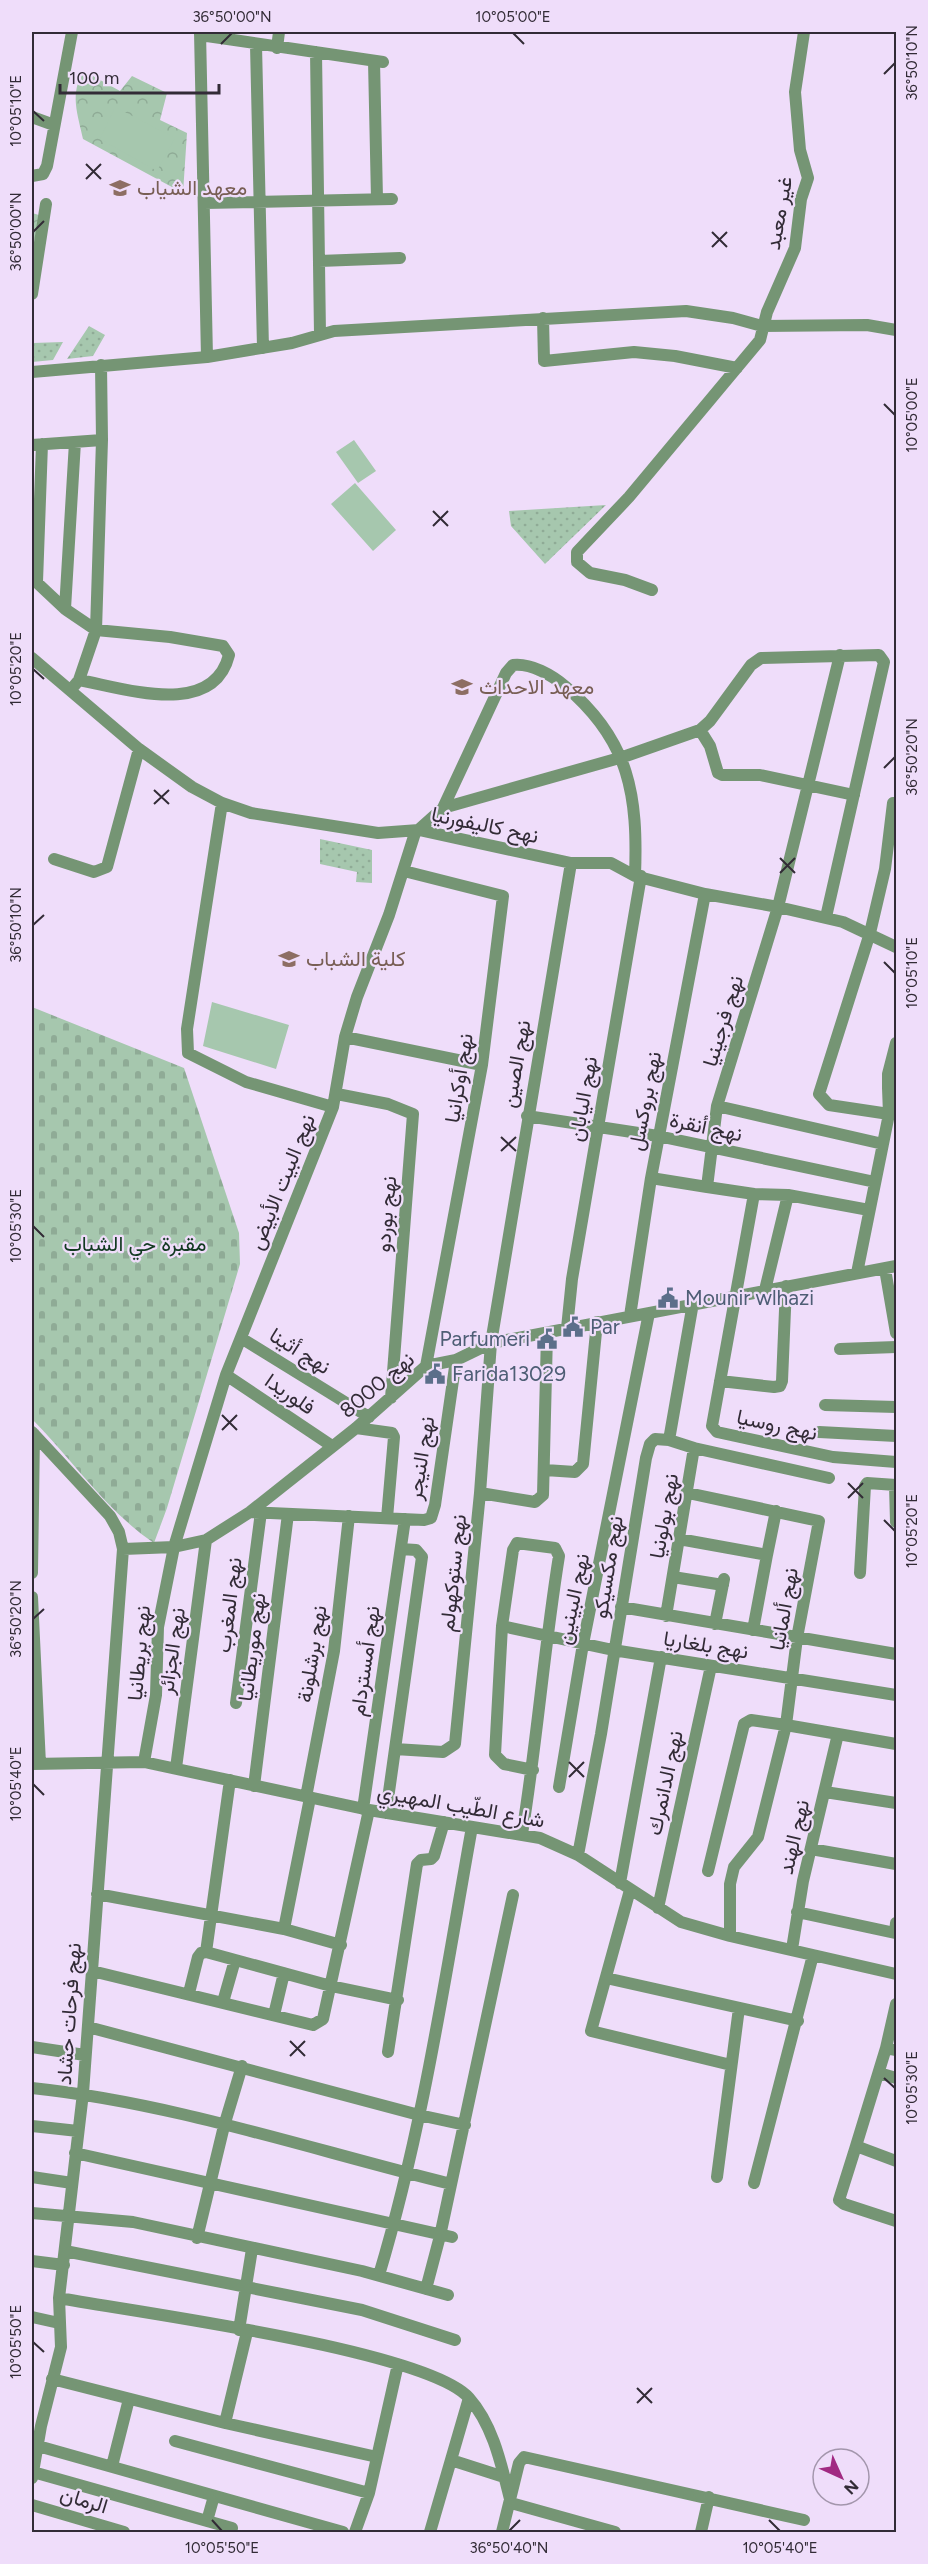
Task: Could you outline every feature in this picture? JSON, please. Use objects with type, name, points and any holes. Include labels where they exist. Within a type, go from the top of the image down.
[{"type":"street","points":[[32,176],[37,177],[45,170],[72,32]]},
{"type":"street","points":[[277,48],[279,32]]},
{"type":"street","name":"غير معبد","points":[[652,590],[585,570],[577,562],[577,552],[629,497],[760,340],[762,326],[795,248],[801,199],[808,178],[800,150],[795,92],[804,32]]},
{"type":"street","points":[[207,357],[200,34],[256,45],[379,61],[377,199]]},
{"type":"street","points":[[256,45],[263,348]]},
{"type":"street","points":[[316,52],[320,334]]},
{"type":"street","points":[[32,117],[54,125]]},
{"type":"street","points":[[204,203],[392,199]]},
{"type":"street","points":[[32,294],[46,204]]},
{"type":"street","points":[[319,261],[400,258]]},
{"type":"street","points":[[32,372],[207,357],[292,343],[320,334],[543,318],[686,311],[733,318],[762,326],[867,325],[897,330]]},
{"type":"street","points":[[543,318],[544,361],[634,352],[675,356],[737,368]]},
{"type":"street","points":[[71,690],[79,680],[96,630],[102,440],[100,365]]},
{"type":"street","points":[[79,680],[169,696],[190,693],[201,691],[216,681],[229,655],[224,646],[170,637],[96,630],[65,609],[34,580],[37,444],[102,440]]},
{"type":"street","points":[[65,609],[75,442]]},
{"type":"street","name":"نهج فرجينيا","points":[[707,1186],[717,1106],[778,907],[840,655]]},
{"type":"street","points":[[419,830],[443,808],[623,757],[700,730],[756,661],[766,657],[879,655],[884,662],[826,917]]},
{"type":"street","name":"نهح كاليفورنيا","points":[[32,658],[139,748],[192,787],[222,803],[251,813],[378,833],[419,830],[571,863],[611,863],[638,876],[705,894],[826,917],[870,933],[897,947]]},
{"type":"street","name":"نهج اليابان","points":[[443,808],[506,673],[513,665],[534,668],[560,682],[606,728],[623,757],[634,804],[638,876],[572,1279],[567,1328]]},
{"type":"street","points":[[700,730],[710,746],[720,774],[760,775],[854,795]]},
{"type":"street","points":[[54,860],[94,872],[101,872],[107,867],[139,748]]},
{"type":"street","points":[[222,803],[187,1029],[188,1053],[246,1082],[333,1107]]},
{"type":"street","points":[[888,1114],[828,1105],[819,1094],[870,933],[885,869],[893,803]]},
{"type":"street","name":"نهج البيت الأبيض","points":[[174,1547],[226,1375],[333,1107],[345,1037],[357,997],[419,830]]},
{"type":"street","name":"نهج الصين","points":[[491,1344],[527,1116],[571,863]]},
{"type":"street","name":"نهج أوكرانيا","points":[[404,871],[503,896],[482,1065],[426,1366]]},
{"type":"street","name":"نهج بروكسل","points":[[630,1316],[658,1136],[705,894]]},
{"type":"street","points":[[345,1037],[482,1065]]},
{"type":"street","points":[[857,1273],[888,1114],[892,1088],[888,1074],[897,1043]]},
{"type":"street","name":"نهج بوردو","points":[[337,1094],[388,1104],[413,1114],[390,1398]]},
{"type":"street","points":[[717,1106],[883,1144]]},
{"type":"street","name":"نهج أنقرة","points":[[527,1116],[658,1136],[875,1182]]},
{"type":"street","points":[[651,1178],[754,1194],[788,1196],[869,1210]]},
{"type":"street","name":"نهج روسيا","points":[[754,1194],[712,1426],[717,1432],[833,1457],[897,1462]]},
{"type":"street","points":[[765,1290],[788,1196]]},
{"type":"street","points":[[891,1268],[897,1333]]},
{"type":"street","name":"نهج 8000","points":[[123,1549],[174,1547],[206,1540],[255,1512],[426,1366],[456,1360],[491,1344],[735,1295],[891,1268]]},
{"type":"street","points":[[720,1381],[774,1388],[780,1386],[786,1286]]},
{"type":"street","points":[[669,1440],[693,1303]]},
{"type":"street","name":"نهج البينين","points":[[559,1787],[583,1644],[649,1313]]},
{"type":"street","points":[[545,1470],[574,1472],[583,1464],[597,1322]]},
{"type":"street","points":[[480,1493],[539,1500],[543,1495],[546,1334]]},
{"type":"street","name":"نهج أثينا","points":[[241,1338],[369,1417]]},
{"type":"street","name":"نهج ستوكهولم","points":[[395,1749],[443,1752],[455,1744],[480,1493],[491,1344]]},
{"type":"street","points":[[840,1349],[897,1347]]},
{"type":"street","name":"نهج النيجر","points":[[255,1512],[428,1520],[432,1514],[456,1360]]},
{"type":"street","name":"فلوريدا","points":[[226,1375],[332,1446]]},
{"type":"street","points":[[825,1405],[897,1407]]},
{"type":"street","name":"نهج النيجر","points":[[356,1428],[392,1433],[394,1437],[387,1518]]},
{"type":"street","points":[[819,1432],[897,1436]]},
{"type":"street","points":[[32,1573],[33,1433]]},
{"type":"street","points":[[33,1433],[110,1516],[119,1532],[123,1549]]},
{"type":"street","name":"نهج مكسيكو","points":[[578,1855],[602,1734],[613,1650],[650,1444],[659,1437],[669,1440]]},
{"type":"street","name":"نهج بولونيا","points":[[666,1616],[694,1448],[669,1440]]},
{"type":"street","points":[[694,1448],[829,1478]]},
{"type":"street","points":[[860,1573],[867,1483],[896,1485],[897,1522]]},
{"type":"street","name":"نهج ألمانيا","points":[[688,1493],[819,1521],[797,1638],[786,1725],[758,1837],[734,1867],[730,1884],[730,1936]]},
{"type":"street","points":[[753,1630],[776,1511]]},
{"type":"street","name":"نهج المغرب","points":[[236,1702],[255,1512]]},
{"type":"street","name":"نهج موريطانيا","points":[[254,1786],[288,1514]]},
{"type":"street","name":"نهج برشلونة","points":[[284,1929],[334,1651],[349,1516]]},
{"type":"street","name":"نهج أمستردام","points":[[274,2015],[313,2025],[320,2023],[331,1986],[341,1945],[366,1809],[405,1519]]},
{"type":"street","points":[[679,1539],[767,1555]]},
{"type":"street","name":"نهج الجزائر","points":[[176,1768],[206,1540]]},
{"type":"street","points":[[522,1834],[533,1770],[546,1635],[559,1557],[555,1548],[520,1542],[514,1546],[502,1626],[495,1755],[504,1764],[533,1770]]},
{"type":"street","name":"نهج بريطانيا","points":[[144,1762],[156,1695],[158,1627],[174,1547]]},
{"type":"street","name":"نهج فرحات حشاد","points":[[32,2475],[62,2337],[59,2323],[59,2298],[83,2093],[123,1549]]},
{"type":"street","points":[[386,1813],[422,1557],[416,1550],[400,1549]]},
{"type":"street","points":[[673,1577],[723,1582],[715,1624]]},
{"type":"street","points":[[32,1597],[36,1764]]},
{"type":"street","points":[[621,1607],[897,1654]]},
{"type":"street","name":"نهج بلغاريا","points":[[502,1626],[613,1650],[897,1695]]},
{"type":"street","points":[[661,1657],[625,1886],[606,1978],[591,2029],[593,2032],[731,2065]]},
{"type":"street","name":"نهج الدانمرك","points":[[658,1908],[711,1666]]},
{"type":"street","points":[[708,1871],[744,1724],[751,1720],[897,1744]]},
{"type":"street","name":"نهج الهند","points":[[792,1949],[797,1912],[838,1734]]},
{"type":"street","name":"شارع الطّيب المهيري","points":[[36,1764],[144,1762],[386,1813],[522,1834],[554,1843],[578,1855],[681,1922],[730,1936],[897,1974]]},
{"type":"street","points":[[206,1952],[230,1780]]},
{"type":"street","points":[[825,1791],[897,1803]]},
{"type":"street","points":[[388,2052],[398,2000],[417,1864],[421,1860],[434,1856],[444,1822]]},
{"type":"street","points":[[379,2275],[419,2115],[472,1827]]},
{"type":"street","points":[[811,1849],[897,1864]]},
{"type":"street","points":[[97,1894],[284,1929],[341,1945]]},
{"type":"street","points":[[426,2289],[446,2237],[451,2184],[513,1895]]},
{"type":"street","points":[[797,1912],[896,1930]]},
{"type":"street","points":[[189,1993],[198,1957],[201,1953],[206,1952],[331,1986],[398,2000]]},
{"type":"street","points":[[754,2183],[798,2021],[813,1955]]},
{"type":"street","points":[[224,2002],[235,1960]]},
{"type":"street","points":[[92,1971],[274,2015],[284,1973]]},
{"type":"street","points":[[606,1978],[798,2021]]},
{"type":"street","points":[[897,2004],[891,2049],[879,2073],[839,2200],[844,2205],[897,2222]]},
{"type":"street","points":[[717,2177],[739,2008]]},
{"type":"street","points":[[88,2027],[242,2066],[419,2115],[465,2125]]},
{"type":"street","points":[[32,2048],[86,2055]]},
{"type":"street","points":[[197,2238],[209,2182],[242,2066]]},
{"type":"street","points":[[879,2073],[897,2078]]},
{"type":"street","points":[[32,2088],[83,2093],[224,2126],[451,2184]]},
{"type":"street","points":[[32,2126],[78,2131]]},
{"type":"street","points":[[856,2146],[897,2161]]},
{"type":"street","points":[[75,2153],[446,2237]]},
{"type":"street","points":[[32,2177],[72,2183]]},
{"type":"street","points":[[32,2213],[133,2222],[197,2238],[379,2275],[448,2295]]},
{"type":"street","points":[[225,2423],[243,2331],[246,2286],[252,2249]]},
{"type":"street","points":[[65,2252],[246,2286],[380,2315],[455,2340]]},
{"type":"street","points":[[32,2261],[64,2265]]},
{"type":"street","points":[[59,2298],[243,2331],[398,2364],[449,2384],[469,2398],[488,2429],[511,2503]]},
{"type":"street","points":[[32,2317],[59,2323]]},
{"type":"street","points":[[355,2532],[369,2493],[398,2364]]},
{"type":"street","points":[[52,2379],[225,2423],[377,2457]]},
{"type":"street","points":[[430,2532],[469,2398]]},
{"type":"street","points":[[112,2466],[129,2399]]},
{"type":"street","points":[[175,2441],[369,2493]]},
{"type":"street","points":[[35,2453],[112,2466],[343,2532]]},
{"type":"street","points":[[502,2532],[511,2503],[519,2463],[524,2457],[804,2520]]},
{"type":"street","points":[[451,2460],[504,2477]]},
{"type":"street","points":[[32,2475],[232,2528]]},
{"type":"street","points":[[207,2521],[214,2496]]},
{"type":"street","points":[[701,2532],[709,2497]]},
{"type":"street","points":[[511,2503],[615,2532]]},
{"type":"street","name":"الرمان","points":[[32,2505],[124,2532]]},
{"type":"green space","points":[[84,71],[120,91],[132,76],[167,93],[160,120],[187,133],[183,193],[83,139],[76,96],[79,79]]},
{"type":"green space","points":[[115,107],[175,138],[157,171],[100,139]]},
{"type":"green space","points":[[32,213],[39,215],[32,255]]},
{"type":"green space","points":[[89,326],[105,335],[93,356],[67,359]]},
{"type":"green space","points":[[63,342],[53,360],[32,362],[33,343]]},
{"type":"green space","points":[[354,440],[376,471],[358,483],[336,452]]},
{"type":"green space","points":[[355,483],[396,530],[373,551],[331,504]]},
{"type":"green space","points":[[606,505],[545,564],[511,526],[509,511]]},
{"type":"green space","points":[[320,839],[372,850],[372,883],[356,882],[357,872],[320,864]]},
{"type":"green space","points":[[212,1002],[289,1025],[276,1069],[203,1046]]},
{"type":"green space","name":"مقبرة حي الشباب","points":[[32,1007],[184,1068],[239,1233],[240,1264],[167,1508],[154,1543],[120,1516],[32,1419]]},
{"type":"place","name":"معهد الشياب","points":[[120,188]]},
{"type":"place","name":"معهد الاحداث","points":[[462,687]]},
{"type":"place","name":"كلية الشباب","points":[[289,959]]},
{"type":"place","name":"Mounir wlhazi","points":[[668,1298]]},
{"type":"place","name":"Par","points":[[573,1327]]},
{"type":"place","name":"Parfumeri","points":[[547,1339]]},
{"type":"place","name":"Farida13029","points":[[435,1374]]}]
